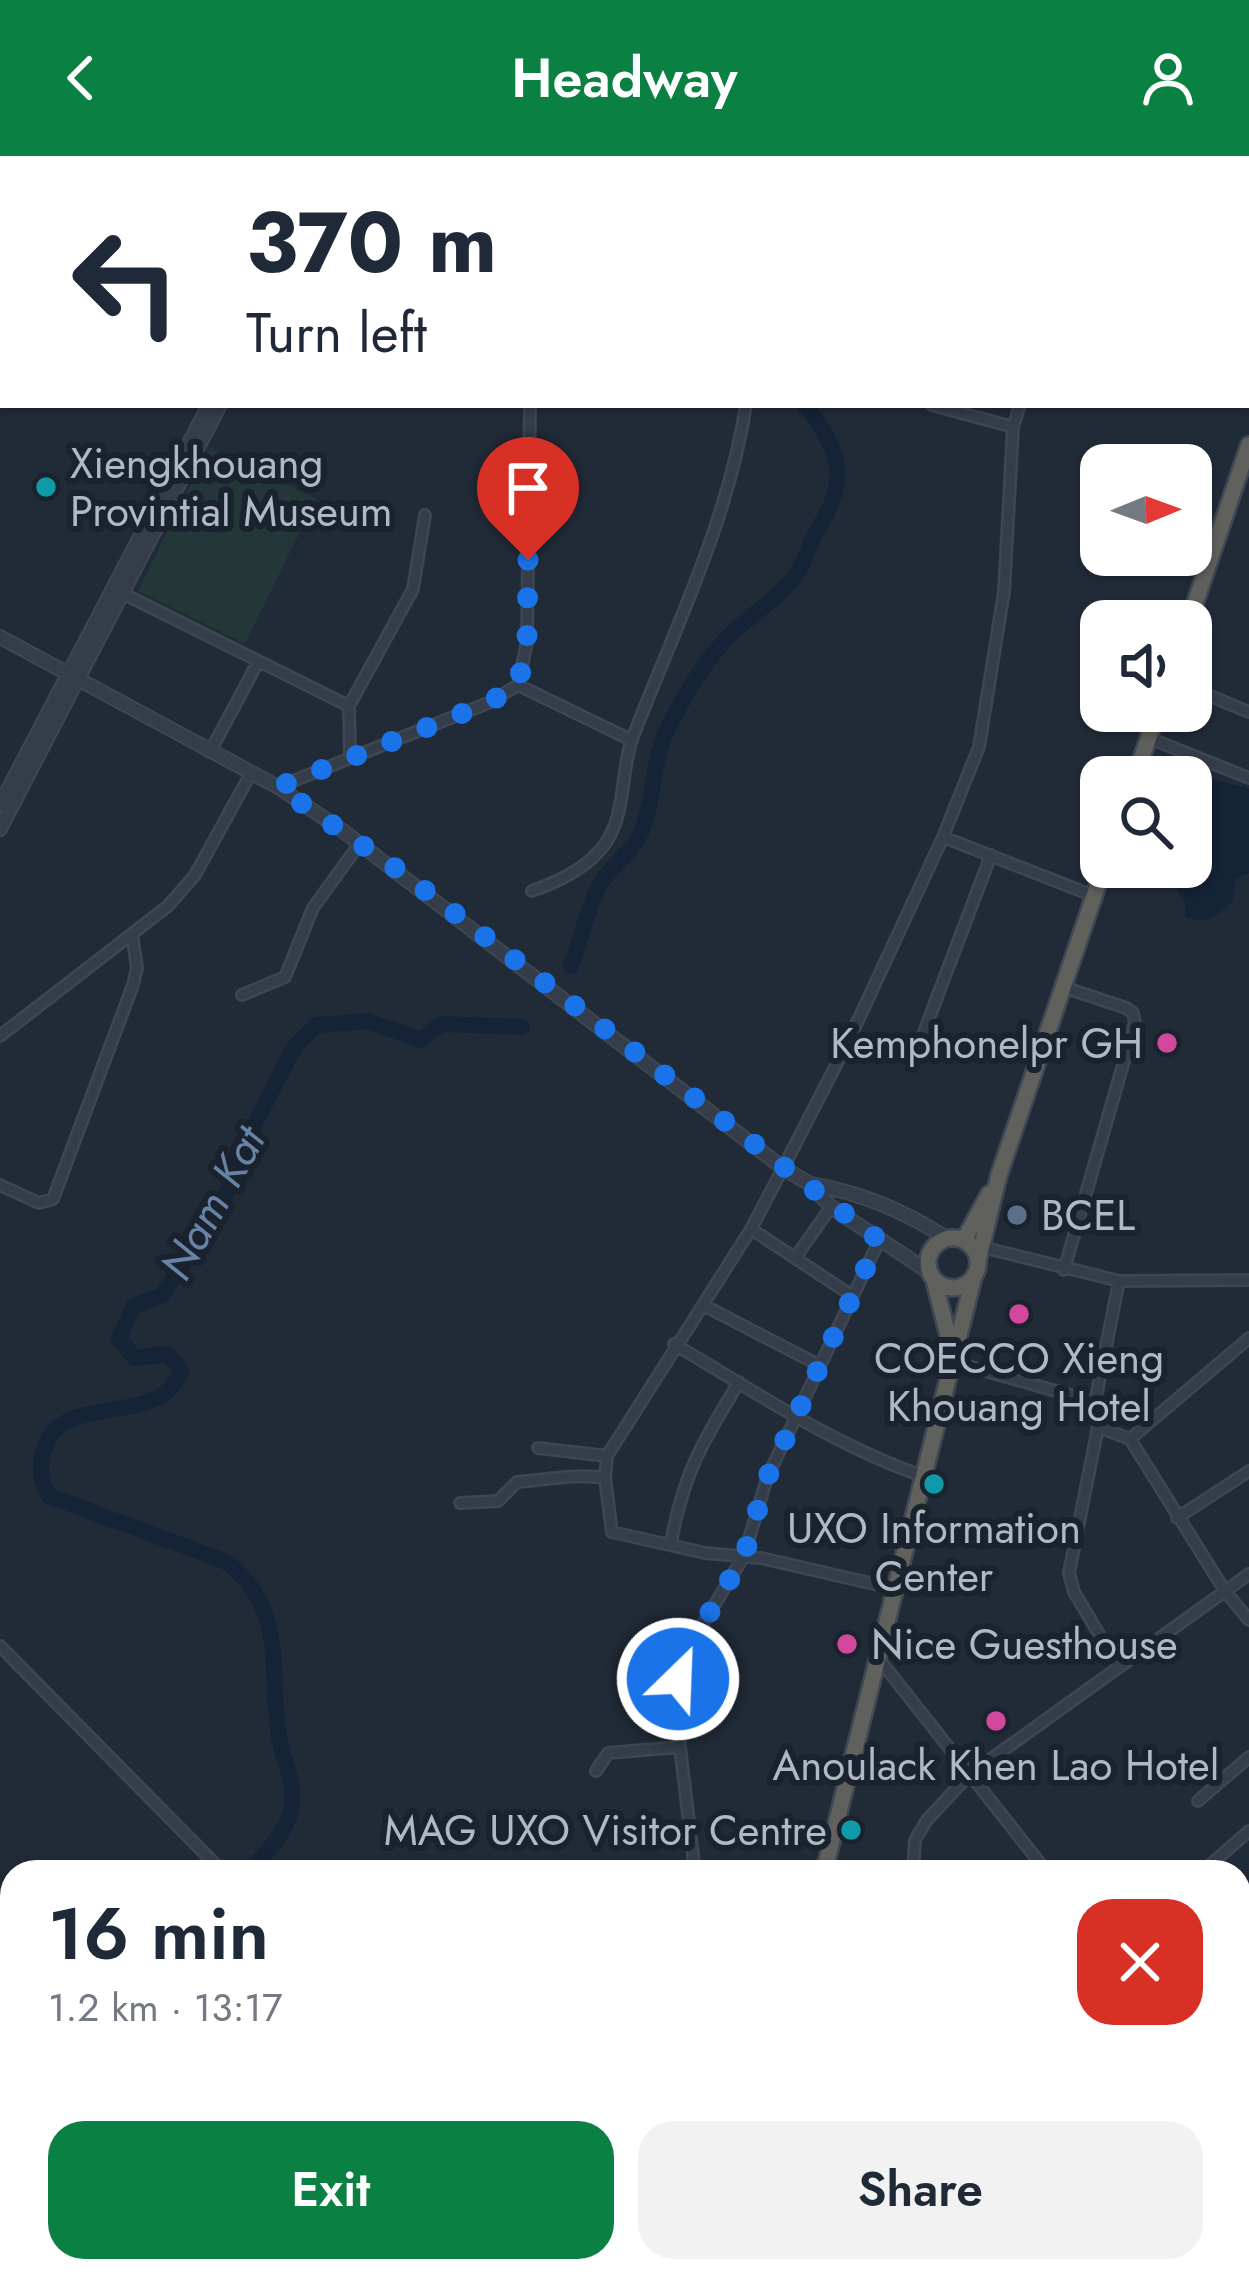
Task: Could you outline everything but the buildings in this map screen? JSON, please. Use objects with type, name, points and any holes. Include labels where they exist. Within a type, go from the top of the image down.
[{"type":"highway","points":[[1196,600],[1248,452]]},
{"type":"highway","points":[[1143,756],[1151,732]]},
{"type":"highway","points":[[827,1860],[999,1175],[1097,888]]},
{"type":"highway","points":[[951,1356],[929,1254],[955,1239],[999,1175]]},
{"type":"highway","points":[[932,1276],[952,1288],[967,1284],[978,1262],[975,1251],[955,1239]]},
{"type":"street","points":[[0,829],[206,408]]},
{"type":"street","points":[[0,806],[122,593],[218,408]]},
{"type":"street","points":[[278,787],[488,703],[518,685],[527,642],[530,408]]},
{"type":"street","points":[[532,891],[576,870],[608,839],[622,796],[631,740],[686,614],[735,464],[745,408]]},
{"type":"street","points":[[943,408],[1013,427]]},
{"type":"street","points":[[896,1589],[612,1532],[607,1456],[751,1228],[849,1040],[944,837],[986,721],[1004,592],[1013,427],[1019,408]]},
{"type":"street","points":[[350,755],[349,706],[413,589],[425,515]]},
{"type":"street","points":[[122,593],[349,706]]},
{"type":"street","points":[[0,637],[278,787],[360,843],[810,1184],[831,1207],[932,1276]]},
{"type":"street","points":[[210,752],[258,662]]},
{"type":"street","points":[[518,685],[631,740]]},
{"type":"street","points":[[1212,697],[1249,712]]},
{"type":"street","points":[[1149,738],[1249,778]]},
{"type":"street","points":[[0,1036],[168,906],[195,875],[250,773]]},
{"type":"street","points":[[944,837],[1094,896]]},
{"type":"street","points":[[242,994],[285,977],[314,908],[360,843]]},
{"type":"street","points":[[911,1066],[991,855]]},
{"type":"street","points":[[0,1185],[39,1203],[52,1199],[133,985],[137,968],[132,934]]},
{"type":"street","points":[[1063,987],[1126,1007],[1135,1022],[1064,1270]]},
{"type":"street","points":[[810,1184],[844,1190],[955,1239]]},
{"type":"street","points":[[795,1258],[831,1207]]},
{"type":"street","points":[[751,1228],[850,1295]]},
{"type":"street","points":[[694,1860],[680,1747],[678,1679],[686,1654],[744,1556],[767,1478],[879,1240]]},
{"type":"street","points":[[978,1262],[1119,1281],[1249,1280]]},
{"type":"street","points":[[1118,1666],[1069,1573],[1098,1427],[1095,1402],[1119,1281]]},
{"type":"street","points":[[703,1305],[819,1365]]},
{"type":"street","points":[[1130,1439],[1249,1338]]},
{"type":"street","points":[[674,1344],[884,1462],[923,1476]]},
{"type":"street","points":[[951,1356],[1095,1402]]},
{"type":"street","points":[[671,1544],[680,1492],[702,1443],[739,1382]]},
{"type":"street","points":[[1098,1427],[1130,1439],[1177,1518],[1249,1620]]},
{"type":"street","points":[[538,1448],[607,1456]]},
{"type":"street","points":[[1177,1518],[1249,1471]]},
{"type":"street","points":[[460,1503],[498,1501],[517,1481],[568,1475],[605,1478]]},
{"type":"street","points":[[914,1860],[915,1840],[928,1820],[970,1774],[1249,1574]]},
{"type":"street","points":[[0,1646],[211,1860]]},
{"type":"street","points":[[879,1659],[1038,1860]]},
{"type":"street","points":[[596,1771],[608,1753],[680,1747]]},
{"type":"street","points":[[1198,1801],[1249,1757]]},
{"type":"street","points":[[1216,1860],[1249,1832]]},
{"type":"green space","points":[[209,447],[316,499],[245,644],[138,591]]},
{"type":"water","points":[[1212,779],[1249,789],[1249,873],[1236,878],[1233,901],[1206,920],[1185,916],[1185,902],[1176,888],[1212,888]]},
{"type":"waterway","points":[[571,966],[598,888],[642,830],[662,743],[678,708],[726,639],[794,577],[835,495],[833,450],[807,408]]},
{"type":"waterway","name":"Nam Kat","points":[[260,1860],[279,1836],[292,1800],[279,1736],[272,1642],[259,1601],[227,1562],[49,1496],[41,1474],[44,1450],[54,1431],[70,1420],[154,1400],[170,1388],[181,1370],[168,1354],[135,1358],[119,1339],[133,1307],[162,1295],[196,1245],[229,1189],[243,1146],[295,1046],[317,1025],[368,1021],[421,1040],[441,1024],[522,1027]]},
{"type":"place","name":"Xiengkhouang Provintial Museum","points":[[46,487]]},
{"type":"place","name":"Kemphonelpr GH","points":[[1167,1043]]},
{"type":"place","name":"BCEL","points":[[1017,1215]]},
{"type":"place","name":"COECCO Xieng Khouang Hotel","points":[[1019,1314]]},
{"type":"place","name":"UXO Information Center","points":[[934,1484]]},
{"type":"place","name":"Nice Guesthouse","points":[[847,1644]]},
{"type":"place","name":"Anoulack Khen Lao Hotel","points":[[996,1721]]},
{"type":"place","name":"MAG UXO Visitor Centre","points":[[851,1830]]},
{"type":"route","points":[[528,560],[527,642],[518,685],[488,703],[278,787],[401,872],[879,1240],[767,1478],[744,1556],[693,1640],[678,1679]]}]
